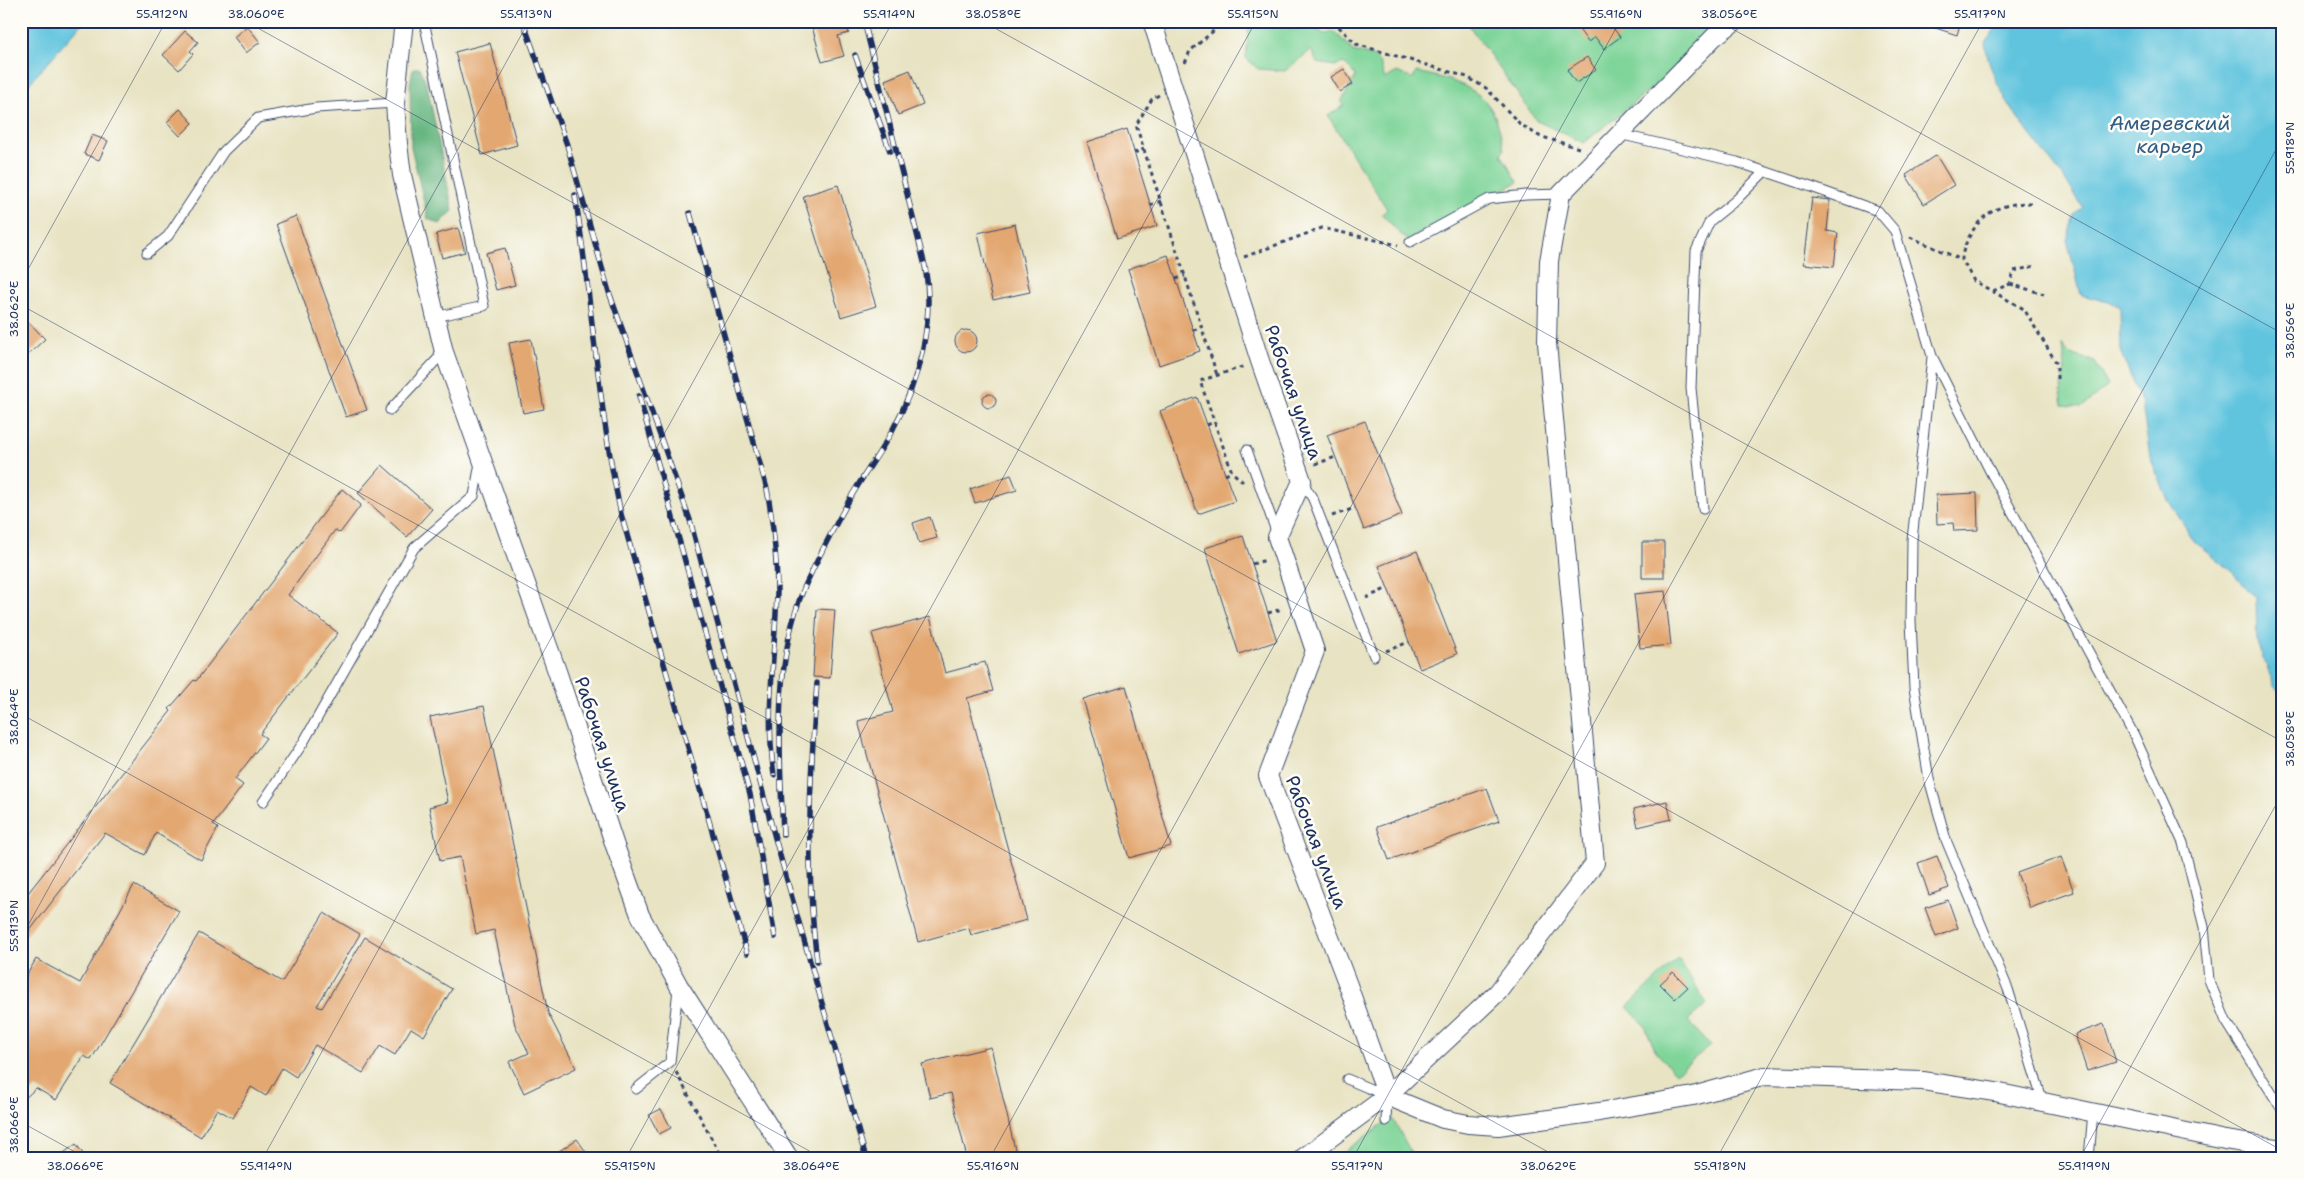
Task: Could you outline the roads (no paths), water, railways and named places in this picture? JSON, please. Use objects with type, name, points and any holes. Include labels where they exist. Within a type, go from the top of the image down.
[{"type":"street","name":"Рабочая улица","points":[[404,21],[395,103],[402,175],[444,352],[558,674],[614,846],[640,915],[679,986],[789,1158]]},
{"type":"street","name":"Рабочая улица","points":[[1152,21],[1229,262],[1302,481],[1278,537],[1315,651],[1268,776],[1277,786],[1387,1096]]},
{"type":"street","points":[[1303,1158],[1387,1096],[1498,992],[1595,864],[1589,778],[1547,343],[1549,261],[1561,194],[1714,38],[1735,21]]},
{"type":"street","points":[[1387,1096],[1442,1118],[1468,1124],[1498,1126],[1599,1112],[1693,1096],[1765,1076],[1923,1080],[2043,1102],[2226,1140],[2283,1149]]},
{"type":"lane","points":[[424,21],[484,306],[435,317]]},
{"type":"lane","points":[[147,253],[168,236],[224,150],[258,118],[316,108],[395,103]]},
{"type":"lane","points":[[1618,134],[1737,162],[1878,211],[1895,231],[1932,356],[1990,472],[2134,736],[2183,843],[2204,927],[2209,980],[2226,1021],[2283,1112]]},
{"type":"lane","points":[[1703,509],[1691,388],[1696,251],[1710,221],[1736,200],[1764,172]]},
{"type":"lane","points":[[1410,242],[1489,199],[1561,194]]},
{"type":"lane","points":[[390,410],[444,352]]},
{"type":"lane","points":[[1932,356],[1912,540],[1911,620],[1914,688],[1929,779],[1946,840],[2008,989],[2043,1102]]},
{"type":"lane","points":[[1247,450],[1278,537]]},
{"type":"lane","points":[[262,802],[303,744],[414,548],[474,496],[481,458]]},
{"type":"lane","points":[[1302,481],[1313,499],[1374,656]]},
{"type":"lane","points":[[636,1089],[670,1062],[679,986]]},
{"type":"lane","points":[[1347,1079],[1387,1096],[1386,1121]]},
{"type":"lane","points":[[2089,1158],[2093,1112]]},
{"type":"water","points":[[21,21],[84,21],[21,93]]},
{"type":"water","name":"Амеревский карьер","points":[[2001,21],[2283,21],[2283,697],[2274,685],[2257,643],[2256,598],[2232,572],[2195,542],[2168,500],[2150,457],[2142,404],[2121,353],[2120,305],[2081,295],[2067,240],[2074,215],[2083,207],[2021,122],[1994,76],[1988,60],[1985,43]]},
{"type":"railway","points":[[523,21],[567,145],[609,292],[690,520],[775,838],[866,1158]]},
{"type":"railway","points":[[783,835],[780,710],[787,648],[794,618],[804,588],[830,535],[852,494],[888,439],[902,410],[917,371],[926,329],[928,287],[925,266],[864,21]]},
{"type":"railway","points":[[855,55],[890,151]]},
{"type":"railway","points":[[575,195],[606,434],[621,514],[747,953]]},
{"type":"railway","points":[[690,213],[767,489],[771,515],[777,592],[770,705],[771,751],[774,775]]},
{"type":"railway","points":[[639,396],[750,794],[775,937]]},
{"type":"railway","points":[[817,683],[812,752],[810,857],[813,927],[817,961]]}]
